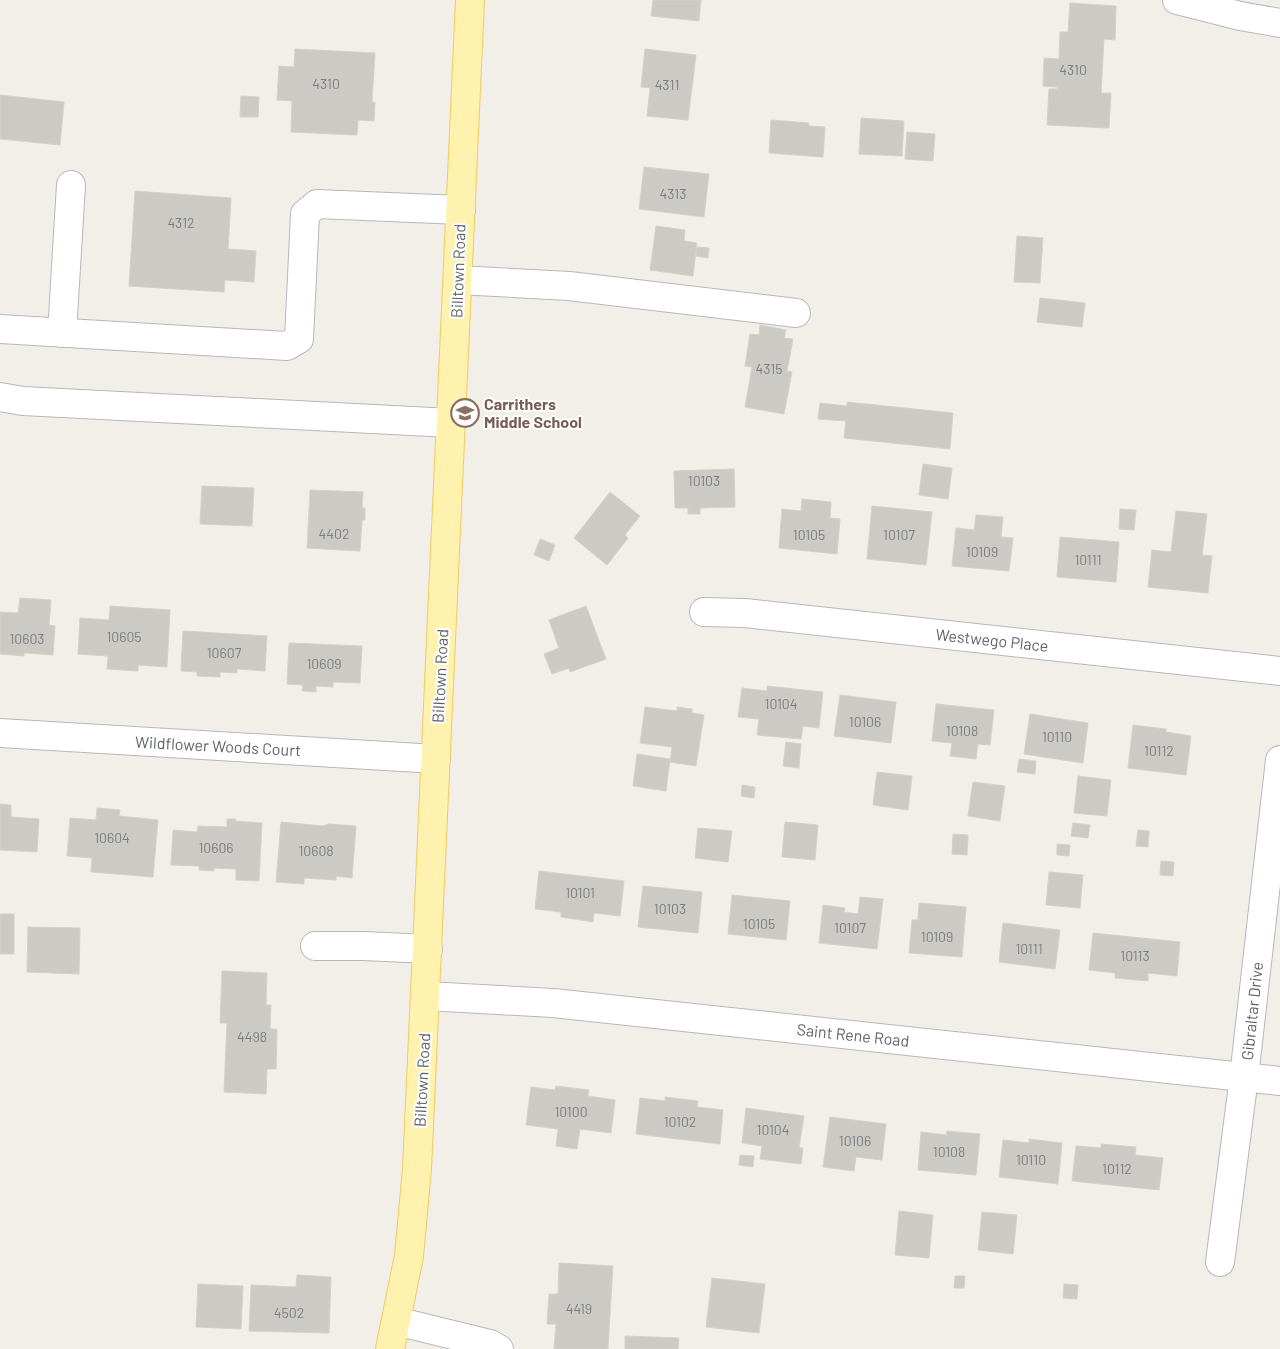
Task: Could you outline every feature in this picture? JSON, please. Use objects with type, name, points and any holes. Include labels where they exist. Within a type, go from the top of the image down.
[{"type":"main road","name":"Billtown Road","points":[[390,1349],[409,1256],[417,1169],[470,0]]},
{"type":"street","points":[[1177,0],[1240,16],[1280,23]]},
{"type":"street","points":[[62,333],[71,185]]},
{"type":"street","points":[[0,329],[287,346],[300,339],[305,214],[317,204],[461,210]]},
{"type":"street","points":[[458,280],[569,286],[796,313]]},
{"type":"street","points":[[0,398],[33,402],[451,423]]},
{"type":"street","name":"Westwego Place","points":[[704,612],[745,613],[1280,671]]},
{"type":"street","name":"Wildflower Woods Court","points":[[0,733],[436,759]]},
{"type":"street","name":"Gibraltar Drive","points":[[1220,1262],[1244,1077],[1280,760]]},
{"type":"street","points":[[315,946],[428,949]]},
{"type":"street","name":"Saint Rene Road","points":[[426,996],[553,1003],[1280,1081]]},
{"type":"street","points":[[396,1321],[490,1344],[499,1349]]},
{"type":"building","points":[[653,0],[701,0],[699,21],[651,16]]},
{"type":"building","points":[[1070,3],[1116,6],[1115,40],[1104,39],[1101,93],[1111,93],[1109,128],[1047,125],[1049,89],[1057,89],[1057,87],[1043,86],[1044,58],[1059,59],[1060,32],[1068,32]]},
{"type":"building","points":[[295,49],[375,53],[372,102],[375,102],[374,121],[358,120],[357,135],[291,132],[292,101],[277,100],[279,66],[294,67]]},
{"type":"building","points":[[645,49],[696,55],[688,120],[647,116],[650,88],[641,87]]},
{"type":"building","points":[[0,95],[64,102],[60,145],[0,139]]},
{"type":"building","points":[[241,96],[259,97],[258,117],[240,117]]},
{"type":"building","points":[[861,118],[904,121],[902,156],[859,154]]},
{"type":"building","points":[[771,120],[809,123],[809,126],[825,127],[823,157],[769,153]]},
{"type":"building","points":[[907,132],[935,134],[933,161],[905,159]]},
{"type":"building","points":[[644,167],[709,174],[704,217],[639,209]]},
{"type":"building","points":[[135,191],[231,198],[228,249],[256,251],[254,282],[225,280],[224,292],[129,286]]},
{"type":"building","points":[[656,226],[685,230],[684,241],[697,243],[693,276],[650,270]]},
{"type":"building","points":[[1017,236],[1043,238],[1040,283],[1014,282]]},
{"type":"building","points":[[697,247],[709,248],[708,258],[696,256]]},
{"type":"building","points":[[1040,298],[1085,303],[1082,327],[1037,322]]},
{"type":"building","points":[[760,325],[786,330],[784,338],[793,339],[787,371],[792,372],[784,414],[745,407],[752,367],[745,366],[750,334],[759,335]]},
{"type":"building","points":[[847,402],[953,413],[950,449],[844,438],[846,421],[818,419],[820,403],[847,406]]},
{"type":"building","points":[[923,464],[952,468],[948,499],[919,495]]},
{"type":"building","points":[[734,469],[735,507],[700,508],[700,514],[688,514],[688,508],[675,508],[674,471]]},
{"type":"building","points":[[202,486],[254,488],[252,526],[200,524]]},
{"type":"building","points":[[310,490],[363,492],[362,508],[365,508],[365,520],[362,520],[360,551],[307,548]]},
{"type":"building","points":[[610,492],[640,516],[625,535],[628,538],[607,565],[574,538]]},
{"type":"building","points":[[802,499],[831,502],[830,518],[840,519],[837,554],[779,548],[782,509],[801,511]]},
{"type":"building","points":[[872,506],[932,512],[926,565],[867,559]]},
{"type":"building","points":[[1120,509],[1136,510],[1134,530],[1119,529]]},
{"type":"building","points":[[1176,511],[1207,514],[1202,555],[1212,556],[1208,593],[1148,587],[1152,550],[1171,552]]},
{"type":"building","points":[[976,515],[1003,517],[1001,537],[1013,538],[1009,571],[952,566],[956,528],[974,530]]},
{"type":"building","points":[[1060,537],[1119,542],[1116,582],[1057,577]]},
{"type":"building","points":[[540,539],[555,545],[549,561],[534,555]]},
{"type":"building","points":[[20,598],[51,600],[49,625],[55,626],[53,655],[24,653],[24,656],[0,654],[0,612],[18,613]]},
{"type":"building","points":[[110,606],[170,610],[167,667],[138,665],[138,671],[107,669],[108,656],[78,654],[80,618],[109,620]]},
{"type":"building","points":[[586,606],[606,659],[570,672],[569,668],[552,674],[544,654],[559,648],[549,620]]},
{"type":"building","points":[[183,631],[267,636],[265,671],[237,669],[237,673],[220,672],[220,677],[197,676],[197,672],[181,671]]},
{"type":"building","points":[[289,643],[362,646],[360,683],[333,682],[333,687],[316,686],[316,692],[302,691],[303,685],[287,684]]},
{"type":"building","points":[[767,686],[823,692],[819,728],[803,726],[801,739],[757,735],[759,719],[738,717],[742,688],[767,691]]},
{"type":"building","points":[[840,695],[896,702],[891,743],[834,736]]},
{"type":"building","points":[[936,704],[994,710],[990,745],[978,744],[976,759],[950,756],[952,743],[932,741]]},
{"type":"building","points":[[645,707],[677,711],[677,707],[692,709],[692,713],[704,715],[696,766],[670,762],[672,747],[640,743]]},
{"type":"building","points":[[1030,714],[1088,723],[1083,763],[1024,754]]},
{"type":"building","points":[[1133,725],[1166,729],[1166,732],[1191,736],[1186,775],[1128,768]]},
{"type":"building","points":[[786,742],[801,744],[799,768],[783,766]]},
{"type":"building","points":[[637,754],[670,759],[666,791],[633,786]]},
{"type":"building","points":[[1019,759],[1036,761],[1035,774],[1017,772]]},
{"type":"building","points":[[877,772],[912,776],[908,810],[873,805]]},
{"type":"building","points":[[1078,776],[1111,780],[1107,816],[1074,813]]},
{"type":"building","points":[[973,782],[1005,786],[1000,821],[968,816]]},
{"type":"building","points":[[742,785],[755,787],[754,798],[741,796]]},
{"type":"building","points":[[0,804],[11,805],[11,817],[39,819],[37,852],[0,850]]},
{"type":"building","points":[[97,808],[120,810],[119,816],[158,820],[153,877],[91,872],[92,858],[67,856],[70,818],[96,820]]},
{"type":"building","points":[[227,819],[262,823],[259,881],[236,880],[236,869],[214,868],[214,871],[199,870],[199,866],[171,865],[173,830],[197,832],[198,826],[227,827]]},
{"type":"building","points":[[281,822],[323,826],[328,824],[356,826],[352,878],[336,876],[336,880],[304,878],[304,884],[276,882]]},
{"type":"building","points":[[785,822],[818,825],[815,860],[782,857]]},
{"type":"building","points":[[1073,823],[1090,825],[1088,838],[1071,836]]},
{"type":"building","points":[[698,828],[732,831],[728,862],[695,858]]},
{"type":"building","points":[[1138,830],[1149,831],[1148,847],[1136,846]]},
{"type":"building","points":[[953,834],[968,835],[967,855],[952,854]]},
{"type":"building","points":[[1057,844],[1070,845],[1069,856],[1057,855]]},
{"type":"building","points":[[1161,861],[1174,862],[1173,876],[1160,875]]},
{"type":"building","points":[[539,871],[624,881],[620,916],[594,913],[593,922],[561,917],[561,912],[535,909]]},
{"type":"building","points":[[1049,872],[1083,875],[1080,908],[1046,905]]},
{"type":"building","points":[[643,886],[702,892],[698,933],[638,927]]},
{"type":"building","points":[[732,895],[790,901],[786,940],[728,934]]},
{"type":"building","points":[[860,897],[883,899],[877,949],[819,943],[823,905],[845,908],[844,912],[858,914]]},
{"type":"building","points":[[919,903],[966,907],[962,957],[909,953],[912,920],[918,920]]},
{"type":"building","points":[[0,914],[14,914],[14,954],[0,954]]},
{"type":"building","points":[[1003,923],[1060,930],[1055,969],[999,962]]},
{"type":"building","points":[[28,927],[80,928],[79,974],[27,972]]},
{"type":"building","points":[[1093,933],[1180,942],[1177,976],[1148,973],[1148,981],[1115,978],[1115,973],[1089,970]]},
{"type":"building","points":[[222,971],[267,973],[266,1005],[271,1005],[270,1029],[277,1029],[276,1069],[267,1069],[266,1094],[224,1092],[227,1023],[220,1023]]},
{"type":"building","points":[[556,1086],[589,1090],[588,1096],[615,1100],[611,1133],[580,1129],[577,1149],[556,1146],[558,1129],[526,1125],[531,1087],[555,1090]]},
{"type":"building","points":[[665,1097],[698,1101],[697,1107],[723,1110],[720,1144],[636,1134],[640,1098],[665,1101]]},
{"type":"building","points":[[746,1108],[804,1116],[799,1148],[803,1148],[801,1164],[760,1159],[762,1146],[742,1143]]},
{"type":"building","points":[[830,1117],[886,1124],[882,1160],[856,1157],[854,1171],[823,1167]]},
{"type":"building","points":[[947,1131],[980,1134],[976,1175],[918,1170],[921,1132],[946,1135]]},
{"type":"building","points":[[1029,1139],[1062,1143],[1058,1184],[999,1177],[1003,1140],[1029,1143]]},
{"type":"building","points":[[1101,1144],[1136,1147],[1135,1155],[1163,1158],[1159,1190],[1072,1181],[1076,1146],[1101,1148]]},
{"type":"building","points":[[740,1155],[754,1156],[753,1167],[739,1165]]},
{"type":"building","points":[[899,1211],[933,1215],[929,1258],[895,1255]]},
{"type":"building","points":[[982,1212],[1017,1215],[1013,1254],[978,1250]]},
{"type":"building","points":[[559,1263],[613,1266],[608,1349],[554,1349],[556,1324],[547,1324],[549,1294],[558,1294]]},
{"type":"building","points":[[297,1275],[331,1277],[329,1333],[249,1331],[251,1285],[296,1287]]},
{"type":"building","points":[[955,1276],[965,1276],[964,1288],[954,1288]]},
{"type":"building","points":[[712,1278],[765,1284],[759,1333],[706,1327]]},
{"type":"building","points":[[198,1284],[243,1286],[241,1329],[196,1327]]},
{"type":"building","points":[[1064,1284],[1078,1285],[1077,1299],[1063,1298]]},
{"type":"building","points":[[625,1336],[679,1338],[678,1349],[625,1349]]},
{"type":"place","name":"Carrithers Middle School","points":[[465,413]]}]
